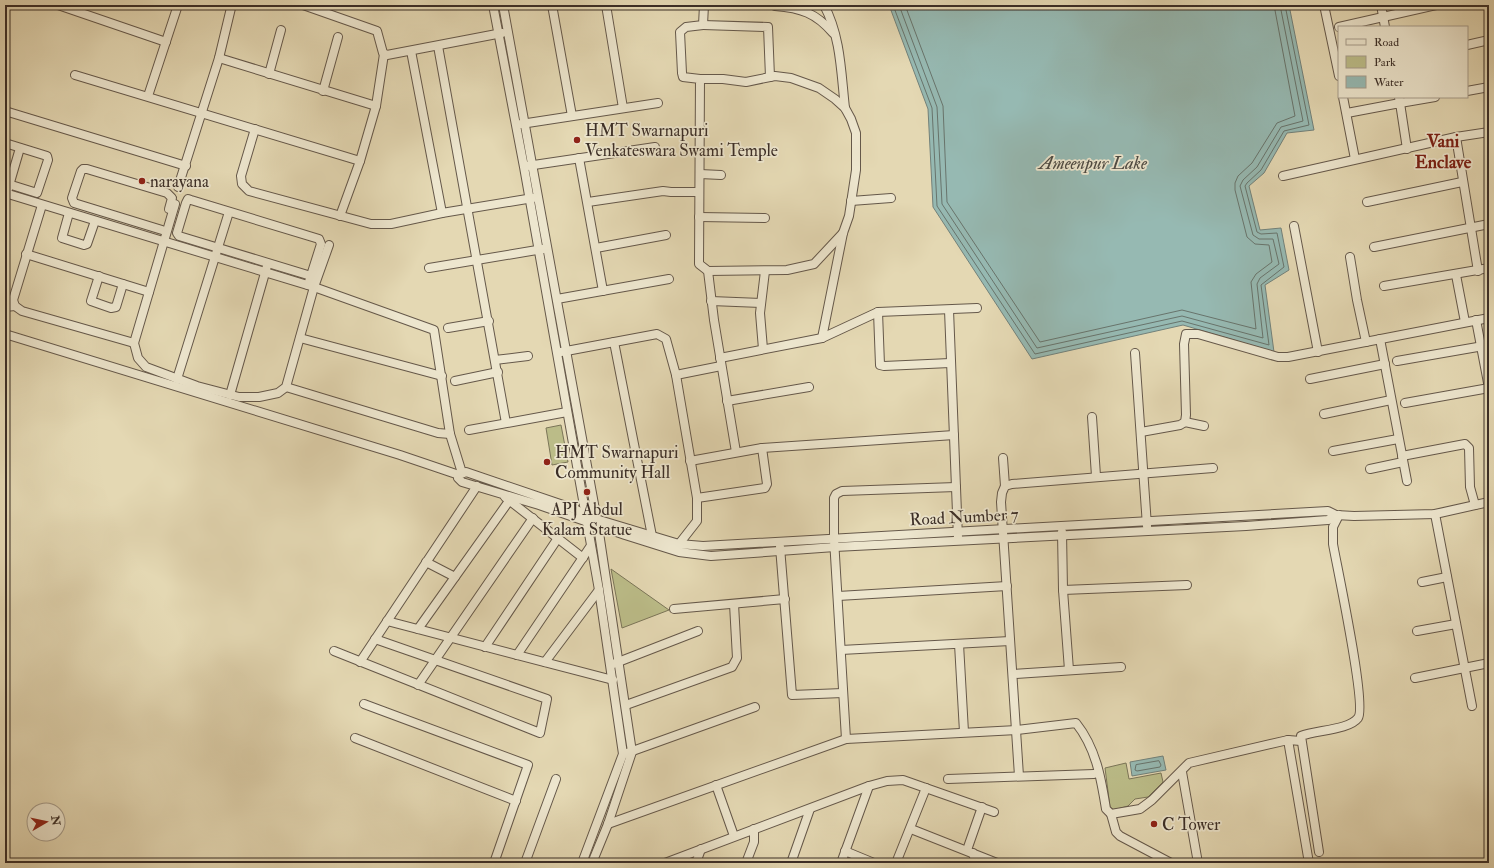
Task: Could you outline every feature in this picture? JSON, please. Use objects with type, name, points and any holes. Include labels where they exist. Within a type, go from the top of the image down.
[{"type":"street","points":[[58,5],[166,42]]},
{"type":"street","points":[[148,96],[178,5]]},
{"type":"street","points":[[303,5],[377,31],[384,54],[376,106],[360,161],[340,216]]},
{"type":"street","points":[[493,5],[521,124]]},
{"type":"street","points":[[503,5],[521,124],[543,249],[556,352],[590,548],[614,664],[626,705],[632,752],[608,824],[592,863]]},
{"type":"street","points":[[552,5],[572,116]]},
{"type":"street","points":[[606,5],[623,108]]},
{"type":"street","points":[[702,25],[704,5]]},
{"type":"street","points":[[822,338],[843,234],[849,216],[856,170],[856,133],[845,108],[839,48],[831,19],[824,5]]},
{"type":"street","points":[[1324,5],[1338,66]]},
{"type":"street","points":[[1381,5],[1385,26]]},
{"type":"street","points":[[1343,26],[1436,5]]},
{"type":"street","points":[[775,6],[793,7],[813,15],[825,23],[835,35]]},
{"type":"street","points":[[178,187],[220,58],[231,8]]},
{"type":"street","points":[[770,77],[768,27],[702,25],[686,27],[680,32],[682,77],[746,82],[770,77],[792,78],[819,88],[845,108]]},
{"type":"street","points":[[1330,29],[1338,27]]},
{"type":"street","points":[[269,74],[281,30]]},
{"type":"street","points":[[384,54],[391,55],[508,32]]},
{"type":"street","points":[[323,91],[338,37]]},
{"type":"street","points":[[1468,45],[1489,40]]},
{"type":"street","points":[[438,46],[469,208],[506,423]]},
{"type":"street","points":[[410,51],[442,213]]},
{"type":"street","points":[[220,58],[323,91],[376,106]]},
{"type":"street","points":[[75,75],[255,128],[360,161]]},
{"type":"street","points":[[700,79],[699,264],[708,270],[787,270],[814,264],[843,234]]},
{"type":"street","points":[[1468,91],[1489,87]]},
{"type":"street","points":[[1343,98],[1355,159]]},
{"type":"street","points":[[1346,113],[1399,100],[1423,98]]},
{"type":"street","points":[[1399,100],[1407,149]]},
{"type":"street","points":[[521,124],[658,102]]},
{"type":"street","points":[[5,111],[186,166]]},
{"type":"street","points":[[255,128],[241,176],[242,184],[249,190],[371,224],[391,224],[469,208],[534,198]]},
{"type":"street","points":[[1282,176],[1456,137],[1489,132]]},
{"type":"street","points":[[1456,137],[1462,182],[1478,270]]},
{"type":"street","points":[[5,143],[47,156],[47,162],[37,193],[38,203],[26,254],[13,300],[15,306],[22,311],[134,343]]},
{"type":"street","points":[[528,166],[655,147]]},
{"type":"street","points":[[20,148],[7,184],[6,193],[311,286],[434,330],[450,434],[460,474],[458,478],[462,482],[477,486],[506,498],[539,505],[586,519]]},
{"type":"street","points":[[579,158],[603,291]]},
{"type":"street","points":[[161,241],[162,230],[172,198],[170,195],[83,168],[72,201],[76,205],[162,230]]},
{"type":"street","points":[[700,174],[721,174]]},
{"type":"street","points":[[1367,202],[1462,182]]},
{"type":"street","points":[[7,184],[37,193]]},
{"type":"street","points":[[588,202],[663,191],[699,192]]},
{"type":"street","points":[[851,201],[891,198]]},
{"type":"street","points":[[311,276],[179,236],[177,233],[188,199],[319,240],[321,244],[311,276],[311,286]]},
{"type":"street","points":[[175,204],[161,241],[149,292],[134,343],[138,358],[146,367],[177,379],[240,397],[259,397],[278,393],[286,387],[300,338],[311,286],[329,245]]},
{"type":"street","points":[[177,379],[229,212]]},
{"type":"street","points":[[69,213],[62,238],[84,245],[87,244],[95,221]]},
{"type":"street","points":[[699,217],[766,218]]},
{"type":"street","points":[[119,228],[121,218]]},
{"type":"street","points":[[1374,247],[1489,224]]},
{"type":"street","points":[[1294,226],[1318,352]]},
{"type":"street","points":[[596,248],[666,235]]},
{"type":"street","points":[[429,268],[543,249]]},
{"type":"street","points":[[543,249],[557,300],[597,522],[614,664],[613,680],[623,754],[582,863]]},
{"type":"street","points":[[26,254],[149,292]]},
{"type":"street","points":[[1350,257],[1366,342]]},
{"type":"street","points":[[230,394],[267,263]]},
{"type":"street","points":[[1384,286],[1456,275],[1489,268]]},
{"type":"street","points":[[708,270],[736,452]]},
{"type":"street","points":[[763,350],[760,313],[765,271]]},
{"type":"street","points":[[1456,275],[1465,322]]},
{"type":"street","points":[[99,276],[91,301],[105,306],[114,309],[116,307],[123,284]]},
{"type":"street","points":[[557,300],[669,278]]},
{"type":"street","points":[[712,301],[761,302]]},
{"type":"street","points":[[5,308],[15,306]]},
{"type":"street","points":[[676,375],[763,350],[822,338],[878,312],[976,308]]},
{"type":"street","points":[[949,310],[958,537]]},
{"type":"street","points":[[878,312],[880,365],[950,363]]},
{"type":"street","points":[[1185,422],[1184,344],[1186,334],[1198,334],[1278,357],[1318,352],[1489,318]]},
{"type":"street","points":[[1405,403],[1489,388],[1485,346],[1476,320]]},
{"type":"street","points":[[448,328],[489,321]]},
{"type":"street","points":[[5,334],[460,474],[466,472],[575,509],[586,519]]},
{"type":"street","points":[[556,352],[657,334],[666,339],[676,375],[697,498],[697,521],[678,548]]},
{"type":"street","points":[[300,338],[442,376]]},
{"type":"street","points":[[1380,340],[1398,439],[1408,481]]},
{"type":"street","points":[[614,342],[651,539]]},
{"type":"street","points":[[1397,361],[1485,346]]},
{"type":"street","points":[[1135,353],[1148,531]]},
{"type":"street","points":[[495,360],[528,356]]},
{"type":"street","points":[[1310,379],[1385,364]]},
{"type":"street","points":[[455,381],[498,372]]},
{"type":"street","points":[[286,387],[438,434],[450,434]]},
{"type":"street","points":[[727,401],[808,387]]},
{"type":"street","points":[[1324,414],[1391,400]]},
{"type":"street","points":[[469,430],[567,412]]},
{"type":"street","points":[[1092,417],[1096,476]]},
{"type":"street","points":[[1141,432],[1180,425],[1185,422],[1204,426]]},
{"type":"street","points":[[690,461],[762,448],[954,435]]},
{"type":"street","points":[[1333,451],[1398,439]]},
{"type":"street","points":[[1370,469],[1402,459],[1465,444],[1469,448],[1470,487],[1475,505]]},
{"type":"street","points":[[697,498],[765,488],[768,484],[762,448]]},
{"type":"street","points":[[1003,458],[1005,486],[1002,493],[1001,502],[1010,640],[1014,674],[1019,776]]},
{"type":"street","points":[[1005,486],[1012,484],[1096,476],[1213,468]]},
{"type":"street","points":[[360,662],[477,486]]},
{"type":"street","points":[[846,739],[834,543],[834,498],[839,492],[956,487]]},
{"type":"street","points":[[506,498],[583,558]]},
{"type":"street","points":[[418,629],[455,577],[506,498]]},
{"type":"street","name":"Road Number 7","points":[[586,519],[678,548],[711,556],[780,547],[1004,535],[1201,518],[1328,511],[1338,515],[1390,516],[1435,514],[1489,502]]},
{"type":"street","points":[[1435,514],[1472,706]]},
{"type":"street","points":[[1319,852],[1301,736],[1350,725],[1359,718],[1361,710],[1359,683],[1333,544],[1333,527],[1338,515]]},
{"type":"street","name":"Road Number 7","points":[[1062,531],[1148,531],[1202,528],[1328,520],[1338,515]]},
{"type":"street","points":[[418,685],[533,518]]},
{"type":"street","points":[[1201,518],[1202,528]]},
{"type":"street","points":[[1062,531],[1063,590],[1069,670]]},
{"type":"street","points":[[485,647],[558,538]]},
{"type":"street","points":[[780,547],[786,599],[792,695],[843,693]]},
{"type":"street","points":[[517,655],[590,548]]},
{"type":"street","points":[[426,562],[455,577]]},
{"type":"street","points":[[1422,582],[1447,577]]},
{"type":"street","points":[[1063,590],[1187,585]]},
{"type":"street","points":[[838,596],[1007,586]]},
{"type":"street","points":[[545,662],[599,590]]},
{"type":"street","points":[[674,609],[786,599]]},
{"type":"street","points":[[626,705],[732,667],[737,658],[734,604]]},
{"type":"street","points":[[387,621],[613,680]]},
{"type":"street","points":[[1417,632],[1456,624]]},
{"type":"street","points":[[614,664],[698,631]]},
{"type":"street","points":[[334,651],[540,734],[547,699],[376,639]]},
{"type":"street","points":[[841,650],[1010,640]]},
{"type":"street","points":[[958,644],[964,732]]},
{"type":"street","points":[[1415,678],[1489,663]]},
{"type":"street","points":[[1014,674],[1121,667]]},
{"type":"street","points":[[364,704],[528,765],[494,863]]},
{"type":"street","points":[[623,754],[755,707]]},
{"type":"street","points":[[608,824],[846,739],[1017,730],[1076,723],[1083,732],[1099,768],[1106,809],[1111,814],[1116,832],[1120,836],[1171,863]]},
{"type":"street","points":[[355,738],[516,801]]},
{"type":"street","points":[[1111,814],[1140,808],[1152,800],[1182,772],[1189,763],[1288,740],[1301,741]]},
{"type":"street","points":[[1288,740],[1309,863]]},
{"type":"street","points":[[1182,772],[1198,863]]},
{"type":"street","points":[[948,778],[1094,774]]},
{"type":"street","points":[[525,863],[556,780]]},
{"type":"street","points":[[665,863],[868,786],[887,781],[903,780],[994,812]]},
{"type":"street","points":[[716,785],[734,836]]},
{"type":"street","points":[[841,863],[868,786]]},
{"type":"street","points":[[896,863],[911,829],[926,788]]},
{"type":"street","points":[[976,863],[970,852],[982,807]]},
{"type":"street","points":[[791,863],[810,809]]},
{"type":"street","points":[[746,863],[754,842],[754,829]]},
{"type":"street","points":[[911,829],[997,863]]},
{"type":"street","points":[[696,863],[701,849]]},
{"type":"street","points":[[845,851],[874,863]]},
{"type":"green space","points":[[561,425],[568,462],[552,465],[546,428]]},
{"type":"green space","points":[[611,569],[669,610],[622,628]]},
{"type":"green space","points":[[1126,763],[1129,779],[1161,773],[1163,782],[1148,797],[1135,799],[1128,806],[1114,810],[1110,807],[1105,768]]},
{"type":"water","name":"Ameenpur Lake","points":[[889,5],[1289,5],[1314,130],[1287,133],[1264,173],[1249,186],[1260,230],[1281,228],[1289,270],[1265,285],[1274,352],[1183,325],[1032,359],[933,207],[928,109]]},
{"type":"water","points":[[1163,756],[1166,770],[1132,776],[1130,762]]},
{"type":"place","name":"HMT Swarnapuri Venkateswara Swami Temple","points":[[577,140]]},
{"type":"place","name":"narayana","points":[[142,181]]},
{"type":"place","name":"HMT Swarnapuri Community Hall","points":[[547,462]]},
{"type":"place","name":"APJ Abdul Kalam Statue","points":[[587,492]]},
{"type":"place","name":"C Tower","points":[[1154,824]]},
{"type":"district","name":"Vani Enclave","points":[[1443,151]]}]
